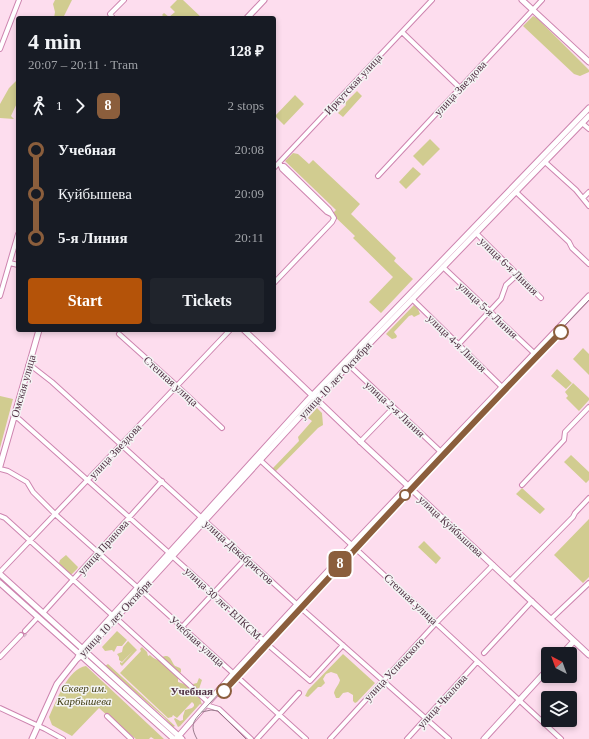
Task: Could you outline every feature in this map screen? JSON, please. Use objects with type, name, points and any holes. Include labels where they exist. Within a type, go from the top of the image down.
[{"type":"main road","points":[[249,16],[264,0]]},
{"type":"main road","points":[[522,0],[589,62]]},
{"type":"main road","name":"улица 10 лет Октября","points":[[32,739],[57,684],[82,652],[314,397],[589,108]]},
{"type":"main road","name":"улица 10 лет Октября","points":[[203,518],[260,460],[314,397],[349,365],[589,116]]},
{"type":"main road","points":[[0,573],[82,652],[177,738],[352,545],[589,296]]},
{"type":"main road","name":"Омская улица","points":[[0,466],[38,332]]},
{"type":"main road","name":"улица Куйбышева","points":[[246,332],[360,442],[589,655]]},
{"type":"main road","points":[[0,583],[38,617],[82,652]]},
{"type":"main road","points":[[568,647],[574,641]]},
{"type":"main road","points":[[484,739],[541,676]]},
{"type":"street","points":[[0,49],[19,0]]},
{"type":"street","points":[[112,16],[124,0]]},
{"type":"street","name":"Иркутская улица","points":[[276,167],[432,0]]},
{"type":"street","name":"улица Звездова","points":[[378,176],[542,0]]},
{"type":"street","points":[[402,32],[460,88]]},
{"type":"street","points":[[0,34],[5,37]]},
{"type":"street","points":[[582,123],[589,129]]},
{"type":"street","points":[[545,162],[576,190],[589,206]]},
{"type":"street","points":[[276,281],[332,222],[334,218],[329,210],[284,166],[280,164]]},
{"type":"street","points":[[516,192],[569,242],[572,248],[589,264]]},
{"type":"street","points":[[583,198],[589,192]]},
{"type":"street","name":"улица 6-я Линия","points":[[476,233],[541,298]]},
{"type":"street","points":[[0,296],[16,241]]},
{"type":"street","points":[[10,263],[16,264]]},
{"type":"street","name":"улица 5-я Линия","points":[[443,267],[534,353]]},
{"type":"street","points":[[458,344],[501,299],[506,285],[518,274]]},
{"type":"street","name":"улица 4-я Линия","points":[[412,299],[502,387]]},
{"type":"street","name":"улица Звездова","points":[[0,573],[228,332]]},
{"type":"street","name":"Степная улица","points":[[119,334],[222,428]]},
{"type":"street","name":"улица 2-я Линия","points":[[349,365],[441,452]]},
{"type":"street","name":"улица Декабристов","points":[[28,366],[34,368],[52,382],[298,605],[449,739]]},
{"type":"street","points":[[522,485],[564,440],[565,432],[589,407]]},
{"type":"street","points":[[360,442],[393,408]]},
{"type":"street","name":"улица 30 лет ВЛКСМ","points":[[14,417],[19,418],[310,681],[343,645]]},
{"type":"street","name":"Степная улица","points":[[260,460],[561,739]]},
{"type":"street","name":"Учебная улица","points":[[0,469],[8,471],[27,482],[33,492],[55,514],[306,739]]},
{"type":"street","name":"улица Пранова","points":[[43,613],[162,481]]},
{"type":"street","points":[[510,581],[589,498]]},
{"type":"street","points":[[0,516],[5,518],[30,540],[207,704],[219,709],[251,739]]},
{"type":"street","points":[[182,627],[246,558]]},
{"type":"street","name":"улица Успенского","points":[[330,739],[436,623],[493,565]]},
{"type":"street","points":[[551,619],[589,583]]},
{"type":"street","points":[[484,653],[532,601]]},
{"type":"street","points":[[26,631],[38,617]]},
{"type":"street","points":[[0,657],[22,635]]},
{"type":"street","name":"улица Чкалова","points":[[407,739],[477,662]]},
{"type":"street","points":[[257,739],[299,693]]},
{"type":"street","points":[[0,708],[63,739]]},
{"type":"street","points":[[107,716],[131,739]]},
{"type":"green space","points":[[55,0],[72,0],[64,16],[54,16],[53,4]]},
{"type":"green space","points":[[177,0],[183,0],[200,16],[170,16],[175,12],[170,7]]},
{"type":"green space","points":[[533,16],[537,18],[589,70],[589,72],[580,76],[574,74],[523,26]]},
{"type":"green space","points":[[16,81],[16,105],[11,116],[14,119],[0,118],[0,104],[9,88]]},
{"type":"green space","points":[[357,91],[362,96],[343,117],[338,113],[346,105],[345,103]]},
{"type":"green space","points":[[295,95],[304,104],[284,125],[276,117],[276,115]]},
{"type":"green space","points":[[430,139],[440,149],[423,166],[413,156]]},
{"type":"green space","points":[[293,153],[298,154],[309,164],[313,160],[360,204],[351,214],[396,258],[394,261],[413,279],[381,313],[369,302],[393,277],[353,238],[355,236],[332,214],[336,210],[285,161]]},
{"type":"green space","points":[[413,167],[421,174],[406,189],[399,182]]},
{"type":"green space","points":[[414,305],[420,314],[414,317],[412,315],[409,316],[394,332],[397,336],[396,338],[392,339],[386,334]]},
{"type":"green space","points":[[583,348],[589,354],[589,375],[573,359]]},
{"type":"green space","points":[[557,369],[572,383],[566,389],[551,376]]},
{"type":"green space","points":[[573,383],[589,398],[589,400],[579,411],[566,398],[568,396],[565,392]]},
{"type":"green space","points":[[0,396],[13,399],[0,448]]},
{"type":"green space","points":[[317,408],[322,413],[323,425],[318,428],[274,473],[273,468],[299,441],[298,437],[312,421],[308,418]]},
{"type":"green space","points":[[571,455],[589,472],[589,480],[586,483],[564,462]]},
{"type":"green space","points":[[522,488],[545,509],[540,514],[516,494]]},
{"type":"green space","points":[[589,519],[589,577],[583,583],[554,555]]},
{"type":"green space","points":[[424,541],[441,558],[436,564],[418,547]]},
{"type":"green space","points":[[66,555],[78,567],[72,574],[70,574],[59,563],[60,560]]},
{"type":"green space","points":[[117,631],[127,640],[122,646],[117,646],[114,652],[112,650],[105,651],[102,647]]},
{"type":"green space","points":[[128,641],[137,650],[122,666],[120,662],[122,663],[133,651],[122,662],[119,660],[117,654],[122,652],[123,647]]},
{"type":"green space","points":[[142,647],[147,652],[148,656],[150,655],[157,660],[168,656],[175,666],[181,669],[181,672],[179,674],[167,666],[168,669],[178,678],[178,682],[187,685],[196,693],[193,684],[197,683],[199,678],[202,680],[199,689],[204,691],[208,696],[205,698],[202,696],[200,698],[202,705],[200,704],[178,727],[174,719],[175,718],[180,721],[183,720],[185,710],[194,706],[192,702],[177,718],[173,715],[172,717],[168,718],[120,673],[141,651],[140,649]]},
{"type":"green space","points":[[343,654],[375,683],[355,703],[353,701],[353,695],[348,692],[343,693],[339,698],[336,698],[334,693],[340,680],[337,674],[331,672],[326,674],[323,679],[325,683],[321,687],[318,687],[308,697],[305,696],[308,690]]},
{"type":"green space","points":[[108,664],[175,726],[173,727],[164,717],[105,666]]},
{"type":"green space","name":"Сквер им. Карбышева","points":[[86,666],[164,739],[154,739],[151,737],[149,739],[136,739],[130,734],[129,735],[99,708],[72,736],[52,725],[49,717],[63,687],[74,673],[80,668]]},
{"type":"tunnel","points":[[23,636],[27,632]]},
{"type":"tram line","points":[[197,739],[193,727],[198,716],[354,547],[589,300]]},
{"type":"tram line","name":"8","points":[[224,691],[355,548],[561,332]]},
{"type":"tram line","points":[[202,712],[211,710],[218,711],[246,739]]},
{"type":"place","name":"Учебная","points":[[224,691]]}]
